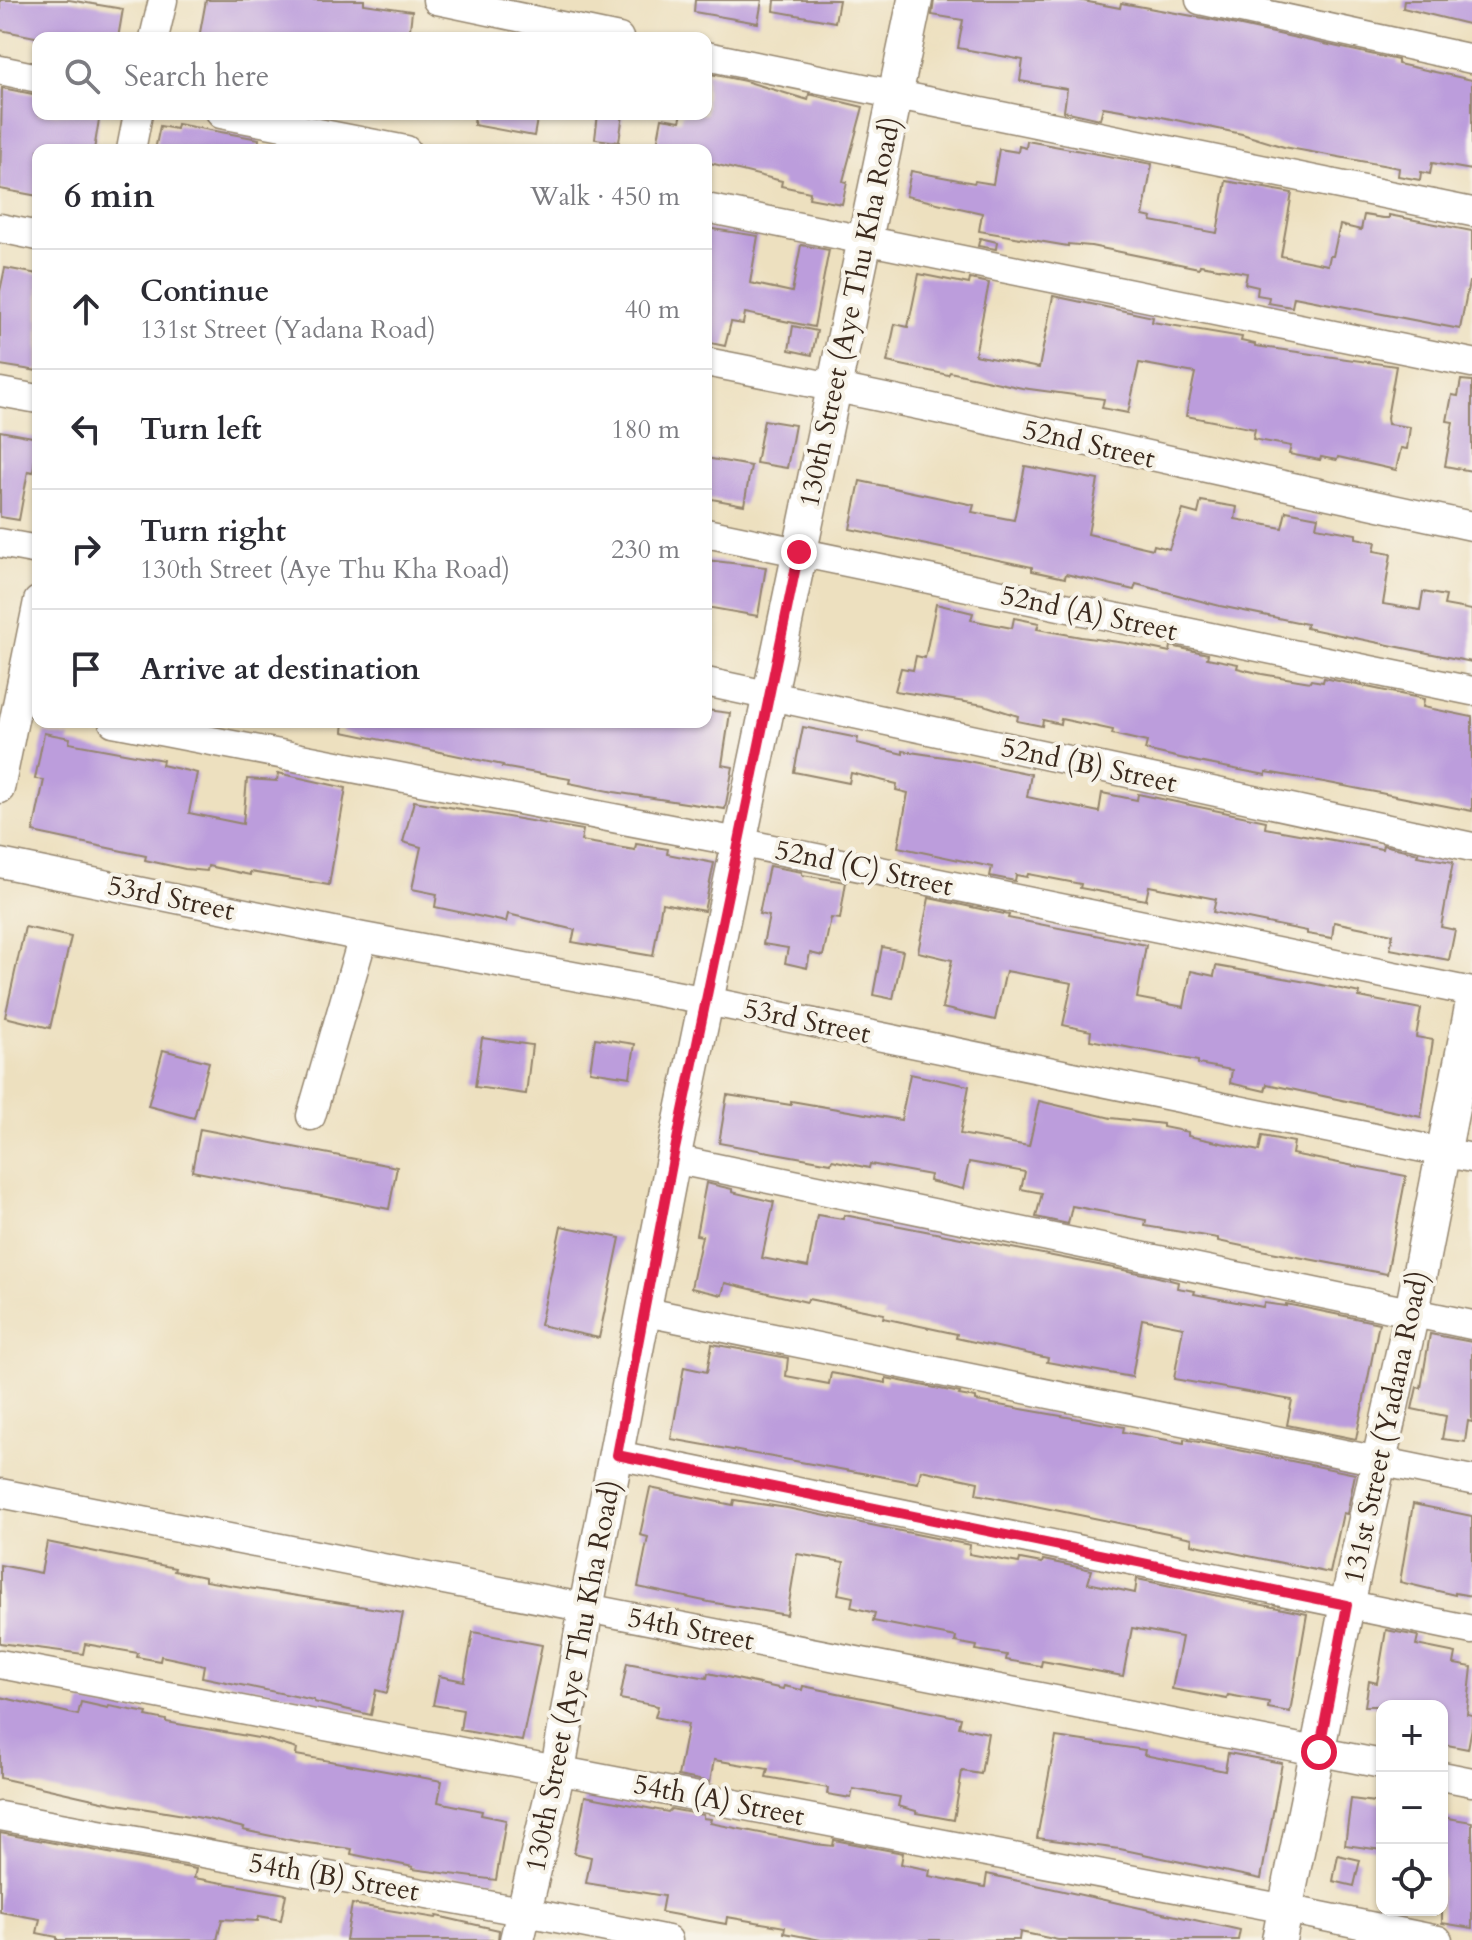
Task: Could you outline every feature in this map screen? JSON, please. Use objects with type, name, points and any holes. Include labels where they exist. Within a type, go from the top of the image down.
[{"type":"street","points":[[155,32],[163,0]]},
{"type":"street","points":[[437,0],[590,32]]},
{"type":"street","name":"130th Street (Aye Thu Kha Road)","points":[[521,1926],[558,1770],[586,1608],[646,1312],[673,1159],[915,0]]},
{"type":"street","points":[[1200,0],[1472,59]]},
{"type":"street","points":[[712,57],[1472,212]]},
{"type":"street","points":[[0,70],[32,77]]},
{"type":"street","points":[[132,144],[137,120]]},
{"type":"street","points":[[252,120],[375,144]]},
{"type":"street","points":[[712,209],[1472,363]]},
{"type":"street","points":[[0,228],[32,235]]},
{"type":"street","name":"52nd Street","points":[[712,363],[835,387],[1208,471],[1472,526]]},
{"type":"street","points":[[0,392],[32,398]]},
{"type":"street","name":"52nd (A) Street","points":[[712,534],[1472,691]]},
{"type":"street","points":[[0,543],[32,549]]},
{"type":"street","points":[[0,789],[32,634]]},
{"type":"street","name":"52nd (B) Street","points":[[712,683],[1472,847]]},
{"type":"street","name":"52nd (C) Street","points":[[144,728],[738,842],[1472,992]]},
{"type":"street","name":"53rd Street","points":[[0,863],[363,937],[707,1001],[1458,1155]]},
{"type":"street","points":[[311,1116],[363,937]]},
{"type":"street","name":"131st Street (Yadana Road)","points":[[1282,1924],[1347,1605],[1412,1312],[1458,1155],[1472,1007]]},
{"type":"street","points":[[673,1159],[1472,1325]]},
{"type":"street","points":[[646,1312],[1472,1480]]},
{"type":"street","points":[[617,1455],[1472,1630]]},
{"type":"street","name":"54th Street","points":[[0,1493],[1376,1763]]},
{"type":"street","name":"54th (A) Street","points":[[0,1664],[558,1770],[1282,1924],[1438,1940]]},
{"type":"street","points":[[1448,1777],[1472,1782]]},
{"type":"street","name":"54th (B) Street","points":[[0,1816],[521,1926],[668,1940]]},
{"type":"building","points":[[0,0],[69,0],[123,9],[119,32],[32,32],[32,36],[0,30]]},
{"type":"building","points":[[206,0],[364,0],[364,4],[412,11],[410,32],[200,32]]},
{"type":"building","points":[[695,0],[762,0],[758,23],[694,12]]},
{"type":"building","points":[[775,0],[839,0],[835,22],[774,11]]},
{"type":"building","points":[[934,0],[1078,0],[1120,8],[1121,3],[1398,60],[1398,64],[1472,80],[1472,170],[1432,163],[1430,174],[1421,172],[1420,180],[1398,176],[1399,168],[1284,147],[1242,134],[1157,116],[1103,107],[1100,119],[1064,111],[1067,89],[1020,81],[1023,60],[958,48],[963,20],[932,15]]},
{"type":"building","points":[[1404,0],[1472,0],[1472,25],[1403,8]]},
{"type":"building","points":[[712,74],[808,100],[809,94],[863,107],[843,181],[847,182],[842,204],[809,198],[810,192],[781,186],[782,181],[712,164],[712,144],[657,144],[662,120],[712,120]]},
{"type":"building","points":[[2,88],[32,94],[32,120],[99,120],[95,144],[32,144],[32,195],[0,189]]},
{"type":"building","points":[[474,120],[537,120],[534,136],[474,125]]},
{"type":"building","points":[[597,120],[622,120],[619,142],[595,139]]},
{"type":"building","points":[[177,124],[259,139],[259,144],[156,144],[160,126],[176,129]]},
{"type":"building","points":[[1027,141],[1152,164],[1143,216],[1152,218],[1151,221],[1217,233],[1226,181],[1292,193],[1281,256],[1328,265],[1340,225],[1361,230],[1364,215],[1389,218],[1389,215],[1472,231],[1472,282],[1469,282],[1460,329],[1294,297],[1292,307],[1268,303],[1269,297],[1257,295],[1258,287],[1245,284],[1247,273],[1200,265],[1199,268],[1091,246],[1068,246],[979,231],[982,213],[906,196],[911,171],[993,184],[999,149],[1018,152],[1019,146],[1026,148]]},
{"type":"building","points":[[712,229],[758,236],[750,283],[792,292],[801,245],[829,250],[814,327],[745,313],[743,324],[731,322],[725,346],[712,343]]},
{"type":"building","points":[[980,238],[997,242],[996,249],[978,246]]},
{"type":"building","points":[[5,268],[32,273],[32,370],[0,365],[0,291]]},
{"type":"building","points":[[919,274],[969,284],[970,279],[989,283],[975,355],[1039,368],[1053,296],[1153,317],[1152,322],[1242,337],[1241,341],[1255,346],[1396,366],[1387,418],[1388,424],[1410,427],[1407,449],[1401,448],[1396,470],[1338,457],[1337,460],[1321,457],[1320,460],[1289,454],[1291,446],[1253,439],[1255,429],[1186,416],[1195,373],[1139,363],[1128,413],[1102,408],[1104,399],[1022,388],[887,362],[895,324],[908,327]]},
{"type":"building","points":[[793,326],[817,331],[812,355],[789,350]]},
{"type":"building","points":[[1461,380],[1472,381],[1472,471],[1445,466],[1453,422],[1447,421],[1452,395],[1458,396]]},
{"type":"building","points":[[764,420],[795,425],[787,468],[756,463]]},
{"type":"building","points":[[0,431],[32,437],[32,472],[28,471],[19,520],[0,517]]},
{"type":"building","points":[[712,459],[751,466],[744,505],[712,499]]},
{"type":"building","points":[[1025,466],[1098,480],[1088,534],[1153,549],[1154,545],[1169,549],[1183,510],[1198,514],[1201,501],[1237,507],[1235,519],[1282,528],[1286,511],[1318,517],[1316,527],[1356,534],[1356,538],[1376,542],[1374,551],[1391,554],[1383,604],[1420,610],[1423,592],[1446,596],[1444,605],[1472,610],[1472,662],[1306,628],[1307,624],[1136,584],[1134,590],[1066,574],[1065,578],[1032,571],[1032,567],[850,529],[860,481],[974,505],[972,512],[1014,520]]},
{"type":"building","points":[[712,561],[766,567],[758,616],[712,608]]},
{"type":"building","points":[[936,604],[973,613],[971,620],[1012,628],[1014,618],[1039,623],[1037,629],[1081,637],[1170,652],[1171,646],[1208,654],[1207,658],[1238,664],[1237,668],[1262,674],[1310,682],[1323,682],[1324,678],[1424,699],[1423,707],[1472,717],[1472,811],[1324,782],[1198,762],[1145,750],[1147,742],[1112,734],[1113,730],[1061,719],[1060,724],[1043,720],[1042,726],[1017,721],[1018,716],[984,705],[895,691],[901,668],[913,670],[916,656],[925,658]]},
{"type":"building","points":[[712,711],[730,713],[722,765],[733,767],[725,809],[569,783],[570,779],[343,732],[343,728],[712,728]]},
{"type":"building","points":[[803,727],[858,738],[857,743],[903,754],[903,751],[958,759],[1031,774],[1027,797],[1099,812],[1102,793],[1137,800],[1138,794],[1266,821],[1265,828],[1382,849],[1383,845],[1418,853],[1417,856],[1453,862],[1441,927],[1455,930],[1449,960],[1390,949],[1393,934],[1334,922],[1332,938],[1307,934],[1307,931],[1213,912],[1216,899],[1149,886],[1146,900],[1080,888],[1081,884],[1028,874],[1027,877],[1016,875],[1015,881],[990,876],[992,867],[898,847],[908,793],[896,790],[897,784],[851,773],[849,783],[794,772]]},
{"type":"building","points":[[44,733],[70,738],[69,743],[163,760],[162,765],[197,773],[189,813],[243,824],[247,779],[277,781],[278,773],[346,788],[329,885],[208,866],[207,871],[185,869],[145,860],[146,856],[33,832],[44,780],[35,779]]},
{"type":"building","points":[[414,801],[583,830],[581,841],[635,850],[636,844],[668,849],[667,854],[714,863],[704,911],[662,903],[653,956],[572,942],[575,930],[508,914],[506,922],[435,907],[437,894],[412,889],[421,847],[403,842]]},
{"type":"building","points":[[769,866],[846,882],[840,919],[831,918],[823,956],[810,953],[807,968],[785,963],[788,948],[763,944],[769,916],[759,914]]},
{"type":"building","points":[[929,898],[1009,915],[1008,918],[1146,945],[1137,998],[1184,1007],[1191,971],[1214,976],[1216,966],[1360,993],[1359,997],[1421,1009],[1416,1037],[1433,1040],[1421,1117],[1267,1084],[1265,1091],[1230,1083],[1232,1070],[1090,1040],[1091,1031],[1063,1025],[1072,983],[1006,971],[995,1020],[942,1008],[952,960],[918,952]]},
{"type":"building","points":[[25,927],[71,937],[50,1028],[5,1017]]},
{"type":"building","points":[[882,947],[903,951],[893,999],[873,995]]},
{"type":"building","points":[[482,1038],[532,1045],[526,1094],[475,1087]]},
{"type":"building","points":[[595,1038],[635,1044],[630,1077],[590,1071]]},
{"type":"building","points":[[163,1050],[209,1062],[194,1118],[148,1106]]},
{"type":"building","points":[[910,1074],[969,1086],[960,1134],[1029,1146],[1039,1101],[1111,1118],[1163,1124],[1163,1127],[1188,1132],[1188,1136],[1259,1151],[1262,1136],[1294,1142],[1292,1154],[1406,1176],[1387,1274],[1218,1241],[1218,1238],[1145,1226],[1146,1220],[1072,1206],[1068,1224],[1036,1217],[1042,1193],[1021,1189],[1025,1172],[969,1162],[963,1189],[929,1181],[930,1175],[870,1164],[869,1168],[832,1160],[831,1163],[719,1143],[727,1095],[791,1105],[791,1101],[901,1120]]},
{"type":"building","points":[[200,1129],[397,1167],[389,1209],[192,1171]]},
{"type":"building","points":[[706,1183],[774,1202],[762,1258],[808,1267],[817,1215],[843,1219],[844,1215],[1154,1276],[1178,1282],[1177,1288],[1195,1291],[1194,1294],[1263,1307],[1264,1303],[1286,1304],[1379,1323],[1356,1439],[1287,1425],[1292,1400],[1174,1379],[1183,1327],[1142,1319],[1132,1377],[1047,1362],[1048,1358],[883,1318],[884,1314],[808,1299],[807,1302],[725,1283],[722,1295],[691,1288],[702,1236],[696,1235]]},
{"type":"building","points":[[561,1226],[620,1238],[599,1338],[540,1325]]},
{"type":"building","points":[[1430,1334],[1472,1342],[1472,1422],[1468,1421],[1465,1442],[1442,1439],[1446,1416],[1412,1409],[1417,1387],[1421,1388]]},
{"type":"building","points":[[712,1344],[788,1358],[786,1376],[829,1384],[831,1373],[886,1383],[886,1378],[960,1393],[976,1398],[976,1401],[1124,1427],[1123,1432],[1184,1443],[1184,1439],[1355,1474],[1330,1573],[1191,1544],[1192,1538],[976,1494],[978,1482],[921,1470],[918,1483],[671,1439],[684,1367],[707,1372]]},
{"type":"building","points":[[650,1488],[733,1505],[734,1500],[787,1508],[970,1545],[969,1554],[1019,1563],[1020,1559],[1042,1563],[1043,1560],[1092,1570],[1088,1583],[1135,1593],[1137,1579],[1307,1614],[1290,1712],[1268,1708],[1269,1702],[1228,1695],[1227,1699],[1172,1689],[1182,1637],[1132,1628],[1123,1676],[1042,1661],[1041,1666],[1006,1660],[1007,1655],[976,1650],[977,1646],[955,1642],[956,1637],[873,1621],[875,1613],[851,1607],[853,1597],[838,1594],[844,1562],[797,1554],[787,1615],[638,1587],[648,1537],[640,1535]]},
{"type":"building","points":[[1413,1504],[1472,1516],[1472,1596],[1400,1582]]},
{"type":"building","points":[[47,1542],[175,1568],[174,1571],[205,1577],[205,1581],[403,1613],[387,1693],[376,1690],[371,1715],[202,1677],[204,1665],[161,1656],[160,1661],[137,1657],[138,1653],[85,1644],[83,1654],[0,1643],[0,1565],[41,1573]]},
{"type":"building","points":[[1386,1630],[1418,1636],[1416,1645],[1456,1653],[1454,1664],[1472,1667],[1467,1714],[1472,1715],[1472,1727],[1468,1749],[1448,1745],[1448,1700],[1376,1700],[1376,1706],[1365,1706],[1369,1681],[1377,1683]]},
{"type":"building","points":[[473,1632],[542,1645],[522,1741],[460,1730],[463,1710],[433,1705],[439,1676],[464,1681]]},
{"type":"building","points":[[627,1663],[707,1678],[708,1673],[783,1689],[784,1686],[802,1690],[803,1686],[961,1718],[959,1727],[988,1733],[981,1774],[962,1771],[954,1820],[916,1813],[898,1806],[900,1797],[853,1789],[851,1798],[827,1794],[828,1788],[766,1777],[768,1769],[714,1760],[710,1782],[678,1776],[688,1724],[655,1717],[658,1706],[620,1699]]},
{"type":"building","points":[[0,1697],[78,1715],[81,1702],[147,1713],[146,1716],[166,1722],[264,1739],[297,1749],[296,1755],[442,1781],[438,1802],[482,1811],[481,1815],[506,1820],[496,1880],[412,1869],[351,1854],[352,1849],[300,1842],[208,1819],[111,1803],[0,1778]]},
{"type":"building","points":[[1056,1737],[1145,1750],[1144,1755],[1225,1771],[1228,1753],[1282,1763],[1261,1879],[1120,1849],[1037,1838]]},
{"type":"building","points":[[585,1796],[668,1812],[671,1809],[703,1815],[703,1818],[711,1819],[710,1823],[815,1844],[833,1846],[834,1840],[903,1853],[901,1864],[930,1870],[929,1876],[985,1887],[987,1874],[1240,1930],[1238,1940],[1058,1940],[1020,1932],[1019,1940],[821,1940],[784,1933],[785,1927],[727,1917],[726,1924],[661,1912],[664,1896],[586,1883],[591,1857],[574,1853]]},
{"type":"building","points":[[1351,1799],[1376,1802],[1376,1849],[1345,1845]]},
{"type":"building","points":[[1448,1818],[1472,1822],[1472,1928],[1442,1923],[1442,1916],[1448,1916]]},
{"type":"building","points":[[0,1833],[196,1869],[194,1878],[286,1894],[281,1920],[259,1916],[258,1921],[222,1919],[217,1940],[57,1940],[57,1937],[37,1933],[40,1919],[0,1912]]},
{"type":"building","points":[[1338,1855],[1360,1860],[1354,1886],[1333,1881]]},
{"type":"building","points":[[352,1904],[437,1916],[499,1930],[498,1940],[346,1940]]},
{"type":"route","points":[[799,552],[673,1159],[617,1455],[1347,1605],[1319,1752]]}]
